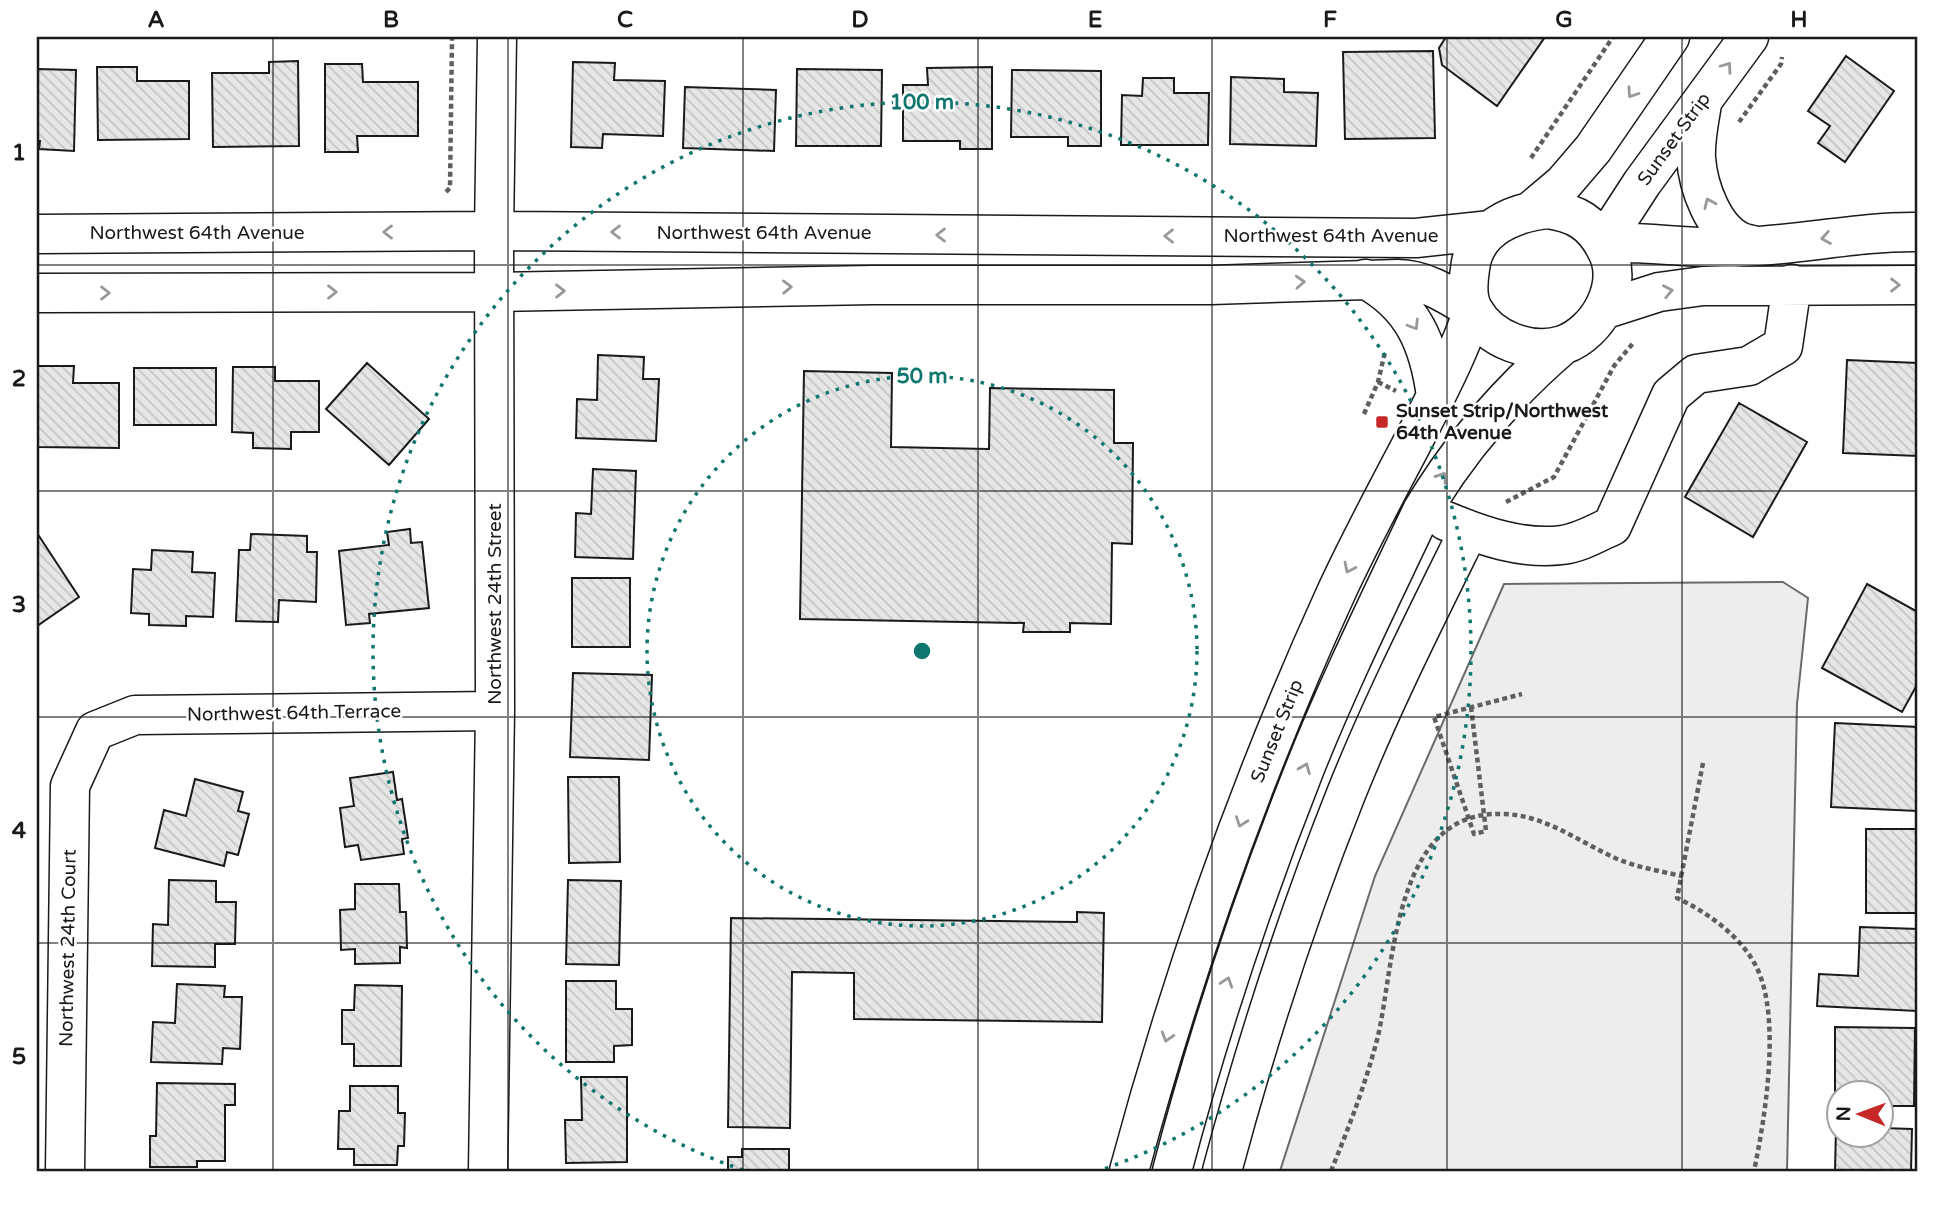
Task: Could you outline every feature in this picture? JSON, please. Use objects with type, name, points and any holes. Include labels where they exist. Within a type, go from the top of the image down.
[{"type":"street","name":"Northwest 24th Street","points":[[488,1171],[495,711],[494,232],[497,37]]},
{"type":"street","points":[[1531,211],[1563,184],[1593,149],[1670,37]]},
{"type":"street","name":"Sunset Strip","points":[[1603,243],[1642,183],[1749,37]]},
{"type":"street","points":[[1702,101],[1696,158],[1708,204],[1729,233],[1740,242],[1757,246]]},
{"type":"street","points":[[37,293],[494,292],[873,285],[1211,285],[1413,279],[1446,293],[1473,310],[1493,334],[1506,341],[1538,347],[1563,345],[1584,332],[1603,310],[1610,292],[1612,271],[1609,254],[1594,229],[1572,214],[1547,209],[1505,219],[1491,230],[1475,250],[1470,263],[1469,294],[1473,310]]},
{"type":"street","name":"Northwest 64th Avenue","points":[[37,234],[494,232],[1416,238],[1491,230]]},
{"type":"street","points":[[1603,243],[1632,242],[1716,248],[1757,246],[1875,232],[1918,232]]},
{"type":"street","points":[[1366,279],[1383,289],[1412,320],[1424,341],[1432,364],[1436,396]]},
{"type":"street","points":[[1422,511],[1469,530],[1518,545],[1562,545],[1612,526],[1671,395],[1696,374],[1749,366],[1783,346],[1792,284]]},
{"type":"street","points":[[1603,310],[1659,292],[1695,286],[1918,285]]},
{"type":"street","name":"Sunset Strip","points":[[1129,1171],[1147,1105],[1210,908],[1259,774],[1336,593],[1436,396],[1473,310]]},
{"type":"street","name":"Sunset Strip","points":[[1172,1171],[1207,1044],[1249,919],[1306,766],[1422,511],[1444,474],[1475,433],[1529,374],[1563,345]]},
{"type":"street","points":[[1222,1171],[1248,1076],[1294,936],[1346,794],[1401,668],[1469,530]]},
{"type":"street","name":"Northwest 64th Terrace","points":[[95,731],[135,715],[495,711]]},
{"type":"street","name":"Northwest 24th Court","points":[[65,1171],[71,786],[95,731]]},
{"type":"street","points":[[1249,919],[1294,936]]},
{"type":"street","points":[[1147,1105],[1186,1118]]},
{"type":"path","points":[[442,198],[450,188],[452,37]]},
{"type":"path","points":[[1527,165],[1613,37]]},
{"type":"path","points":[[1733,132],[1781,64]]},
{"type":"path","points":[[1554,477],[1614,366],[1627,348],[1638,339]]},
{"type":"path","points":[[1364,414],[1384,363],[1385,349],[1382,342]]},
{"type":"path","points":[[1471,707],[1486,831],[1474,834],[1434,717],[1471,707],[1522,694]]},
{"type":"path","points":[[1703,763],[1677,898],[1699,909],[1746,950],[1761,976],[1768,1002],[1767,1080],[1761,1137],[1754,1171]]},
{"type":"path","points":[[1331,1171],[1366,1082],[1404,897],[1418,866],[1437,838],[1459,821],[1469,818],[1503,814],[1531,818],[1560,828],[1587,845],[1619,859],[1682,876]]},
{"type":"shaded area","points":[[1783,582],[1808,598],[1797,704],[1787,1171],[1280,1171],[1375,876],[1504,584]]},
{"type":"building","points":[[1446,37],[1545,37],[1497,106],[1442,65],[1439,48]]},
{"type":"building","points":[[1433,51],[1435,138],[1345,139],[1343,52]]},
{"type":"building","points":[[1846,56],[1894,91],[1845,162],[1818,143],[1830,126],[1808,111]]},
{"type":"building","points":[[298,61],[299,146],[213,147],[212,73],[269,73],[269,62]]},
{"type":"building","points":[[573,62],[615,63],[614,80],[665,81],[663,136],[603,134],[602,148],[571,147]]},
{"type":"building","points":[[325,64],[362,64],[363,82],[418,82],[418,136],[357,136],[358,152],[325,152]]},
{"type":"building","points":[[97,67],[137,67],[137,81],[189,81],[189,139],[98,140]]},
{"type":"building","points":[[992,67],[992,149],[960,149],[960,141],[903,141],[903,85],[928,85],[927,68]]},
{"type":"building","points":[[37,69],[76,70],[74,151],[39,149]]},
{"type":"building","points":[[797,69],[882,70],[881,146],[796,146]]},
{"type":"building","points":[[1012,70],[1101,71],[1101,146],[1068,146],[1068,137],[1011,137]]},
{"type":"building","points":[[1231,77],[1284,79],[1284,92],[1318,93],[1316,146],[1230,144]]},
{"type":"building","points":[[1143,78],[1174,78],[1174,93],[1209,93],[1208,145],[1121,145],[1122,95],[1142,96]]},
{"type":"building","points":[[685,87],[776,90],[774,151],[683,148]]},
{"type":"building","points":[[598,355],[644,357],[643,379],[659,379],[656,441],[576,438],[577,399],[597,400]]},
{"type":"building","points":[[1847,360],[1918,363],[1918,456],[1843,453]]},
{"type":"building","points":[[367,363],[429,419],[389,465],[326,409]]},
{"type":"building","points":[[37,366],[74,366],[73,383],[119,383],[119,448],[37,447]]},
{"type":"building","points":[[233,367],[275,367],[275,381],[319,381],[319,432],[291,432],[291,449],[253,448],[253,433],[232,432]]},
{"type":"building","points":[[134,368],[216,368],[216,425],[134,425]]},
{"type":"building","points":[[804,371],[892,373],[891,447],[989,449],[990,388],[1114,390],[1114,443],[1133,443],[1132,544],[1112,543],[1111,624],[1070,623],[1070,632],[1023,632],[1024,623],[800,619]]},
{"type":"building","points":[[1739,403],[1807,442],[1753,537],[1685,497]]},
{"type":"building","points":[[593,469],[636,471],[633,559],[575,557],[576,513],[591,514]]},
{"type":"building","points":[[410,529],[411,543],[422,542],[429,608],[369,614],[370,623],[346,625],[339,551],[389,545],[387,532]]},
{"type":"building","points":[[37,533],[79,597],[37,626]]},
{"type":"building","points":[[251,534],[307,536],[307,552],[317,552],[316,602],[279,600],[278,622],[236,621],[239,550],[250,550]]},
{"type":"building","points":[[152,550],[193,552],[192,572],[215,573],[213,617],[186,616],[186,626],[149,625],[149,614],[131,613],[133,569],[151,570]]},
{"type":"building","points":[[572,578],[630,578],[630,647],[572,647]]},
{"type":"building","points":[[1867,584],[1918,612],[1918,683],[1902,712],[1822,668]]},
{"type":"building","points":[[573,673],[652,675],[649,760],[570,757]]},
{"type":"building","points":[[1835,723],[1918,727],[1917,811],[1831,807]]},
{"type":"building","points":[[393,772],[397,800],[402,799],[408,838],[402,839],[404,854],[361,860],[358,845],[345,847],[340,808],[354,806],[350,778]]},
{"type":"building","points":[[568,777],[619,777],[620,862],[569,863]]},
{"type":"building","points":[[195,779],[243,792],[238,811],[249,814],[238,855],[227,852],[224,866],[155,848],[164,810],[186,816]]},
{"type":"building","points":[[1866,829],[1918,829],[1918,913],[1866,913]]},
{"type":"building","points":[[169,880],[216,881],[216,902],[236,902],[235,944],[215,944],[215,967],[152,966],[153,924],[168,925]]},
{"type":"building","points":[[568,880],[621,881],[619,965],[566,964]]},
{"type":"building","points":[[355,884],[399,884],[400,912],[406,912],[407,948],[400,947],[400,963],[355,964],[355,949],[341,950],[340,910],[355,909]]},
{"type":"building","points":[[1077,912],[1104,913],[1102,1022],[854,1019],[854,973],[792,972],[790,1128],[728,1127],[731,918],[1077,922]]},
{"type":"building","points":[[1860,927],[1918,929],[1917,1011],[1817,1006],[1819,974],[1858,976]]},
{"type":"building","points":[[566,981],[616,981],[616,1009],[632,1009],[632,1045],[614,1046],[614,1062],[566,1062]]},
{"type":"building","points":[[177,984],[225,986],[224,997],[242,997],[240,1049],[223,1048],[222,1064],[151,1062],[153,1022],[175,1023]]},
{"type":"building","points":[[355,985],[402,986],[401,1066],[354,1066],[354,1044],[342,1044],[342,1010],[354,1010]]},
{"type":"building","points":[[1835,1027],[1915,1028],[1914,1106],[1896,1106],[1896,1078],[1835,1078]]},
{"type":"building","points":[[581,1077],[627,1077],[627,1162],[566,1163],[565,1120],[582,1120]]},
{"type":"building","points":[[157,1083],[235,1084],[235,1105],[225,1105],[225,1161],[197,1161],[197,1167],[150,1167],[150,1136],[156,1136]]},
{"type":"building","points":[[350,1086],[398,1086],[398,1113],[405,1113],[404,1146],[398,1146],[397,1165],[354,1165],[354,1149],[338,1149],[339,1111],[350,1111]]},
{"type":"building","points":[[1896,1128],[1912,1129],[1911,1171],[1835,1171],[1836,1148],[1896,1148]]},
{"type":"building","points":[[742,1149],[789,1149],[789,1171],[728,1171],[728,1157],[742,1157]]},
{"type":"place","name":"Sunset Strip/Northwest 64th Avenue","points":[[1382,422]]}]
